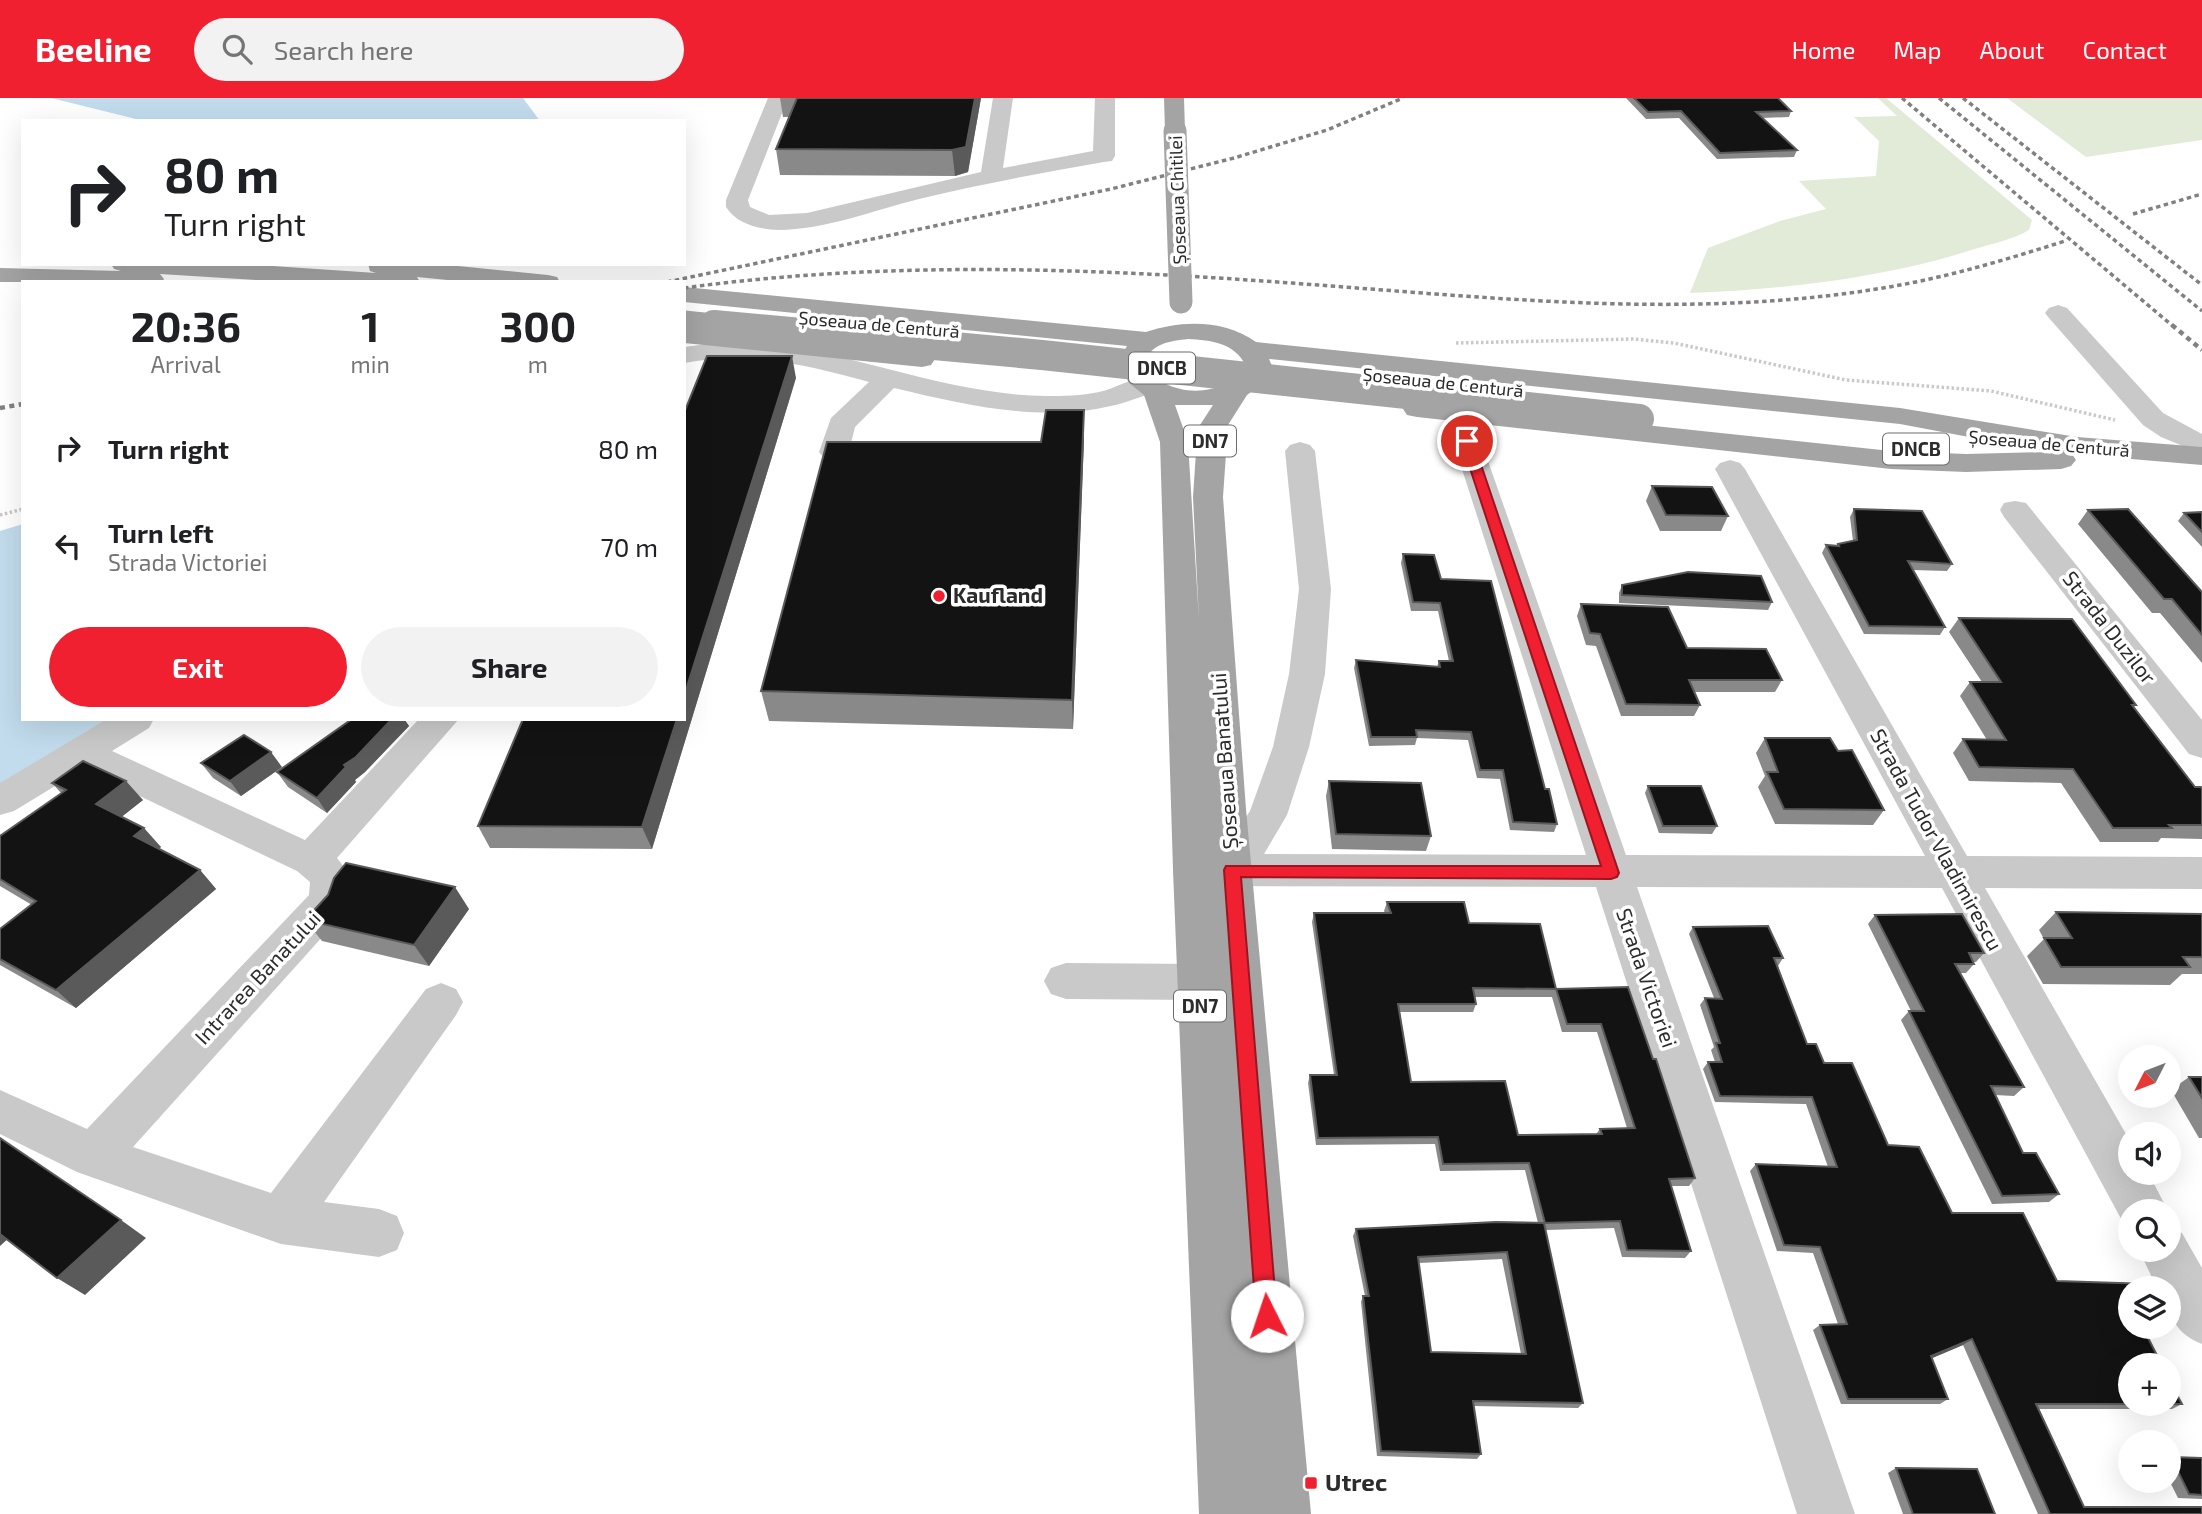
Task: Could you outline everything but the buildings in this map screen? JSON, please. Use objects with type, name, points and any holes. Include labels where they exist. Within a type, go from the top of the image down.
[{"type":"main road","name":"Șoseaua Chitilei","points":[[1174,98],[1181,302]]},
{"type":"main road","points":[[0,255],[21,255]]},
{"type":"main road","points":[[0,262],[21,262]]},
{"type":"main road","points":[[155,266],[376,280]]},
{"type":"main road","points":[[382,266],[527,280]]},
{"type":"main road","points":[[0,275],[151,280]]},
{"type":"main road","points":[[0,283],[21,283]]},
{"type":"main road","points":[[686,294],[1155,338],[1188,331],[1226,336]]},
{"type":"main road","points":[[1181,302],[1201,320],[1251,349],[1900,416],[2070,453]]},
{"type":"main road","name":"DN7","points":[[1181,302],[1155,338],[1139,346],[1131,362],[1146,384],[1187,398],[1213,397],[1240,389],[1256,377],[1259,366],[1251,349]]},
{"type":"main road","name":"Șoseaua de Centură","points":[[686,307],[1059,342],[1638,411],[1895,447],[2192,455]]},
{"type":"main road","name":"Șoseaua de Centură","points":[[686,322],[1638,411]]},
{"type":"main road","points":[[686,335],[847,358],[1146,384]]},
{"type":"main road","name":"Șoseaua Banatului","points":[[1146,384],[1174,442],[1212,870],[1282,1514]]},
{"type":"main road","points":[[1240,389],[1552,426],[1891,460],[1966,463],[2070,453]]},
{"type":"main road","name":"Șoseaua Banatului","points":[[1228,1514],[1199,982],[1212,870],[1208,497],[1211,437],[1214,425],[1240,389]]},
{"type":"street","points":[[778,98],[737,200],[737,207],[754,219],[780,222],[809,219],[991,176],[1104,156],[1105,98]]},
{"type":"street","points":[[991,176],[1003,98]]},
{"type":"street","points":[[2058,313],[2153,419],[2192,455]]},
{"type":"street","points":[[686,355],[722,348],[741,348],[847,358],[889,378],[964,394],[1049,405],[1089,402],[1119,396],[1146,384]]},
{"type":"street","points":[[686,379],[704,369],[724,367],[783,367],[820,371],[847,358]]},
{"type":"street","points":[[889,378],[841,424],[834,452],[900,452]]},
{"type":"street","name":"Strada Victoriei","points":[[1467,441],[1826,1514]]},
{"type":"street","points":[[1212,870],[1268,815],[1291,747],[1307,674],[1315,589],[1300,451]]},
{"type":"street","name":"Strada Tudor Vladimirescu","points":[[1730,469],[2136,1199]]},
{"type":"street","name":"Strada Duzilor","points":[[2015,510],[2202,745]]},
{"type":"street","points":[[0,801],[133,721]]},
{"type":"street","points":[[311,860],[439,721]]},
{"type":"street","name":"Intrarea Banatului","points":[[81,752],[311,860],[328,873],[332,882],[327,903],[94,1156]]},
{"type":"street","points":[[1212,870],[2202,873]]},
{"type":"street","points":[[1066,981],[1199,982]]},
{"type":"street","points":[[281,1220],[441,1002]]},
{"type":"street","points":[[0,1111],[94,1156],[281,1220],[379,1233]]},
{"type":"street","points":[[2171,1262],[2202,1318]]},
{"type":"path","points":[[1445,344],[1633,339],[1674,343],[1846,380],[1991,391],[2192,455]]},
{"type":"path","points":[[0,515],[21,510]]},
{"type":"green space","points":[[1878,98],[1886,98],[2032,220],[2029,230],[1943,258],[1872,274],[1799,285],[1690,293],[1708,248],[1780,221],[1826,209],[1799,181],[1876,176],[1879,141],[1854,117],[1897,116]]},
{"type":"green space","points":[[2007,98],[2202,98],[2202,140],[2086,157]]},
{"type":"water","points":[[51,98],[523,98],[539,119],[136,119]]},
{"type":"water","points":[[21,525],[21,721],[112,721],[0,788],[0,531]]},
{"type":"railway","points":[[677,280],[1111,189],[1234,158],[1327,130],[1403,98]]},
{"type":"railway","points":[[1902,98],[2174,327]]},
{"type":"railway","points":[[1939,98],[2202,311]]},
{"type":"railway","points":[[1963,98],[2202,285]]},
{"type":"railway","points":[[2133,214],[2202,194]]},
{"type":"railway","points":[[686,288],[842,273],[921,270],[1080,271],[1239,279],[1530,300],[1742,303],[1813,297],[1906,284],[1975,268],[2065,241]]},
{"type":"railway","points":[[2172,325],[2202,350]]},
{"type":"railway","points":[[0,408],[21,404]]},
{"type":"place","name":"Kaufland","points":[[939,596]]},
{"type":"place","name":"Utrec","points":[[1311,1483]]},
{"type":"route","points":[[1267,1316],[1232,870],[1611,873],[1467,441]]}]
